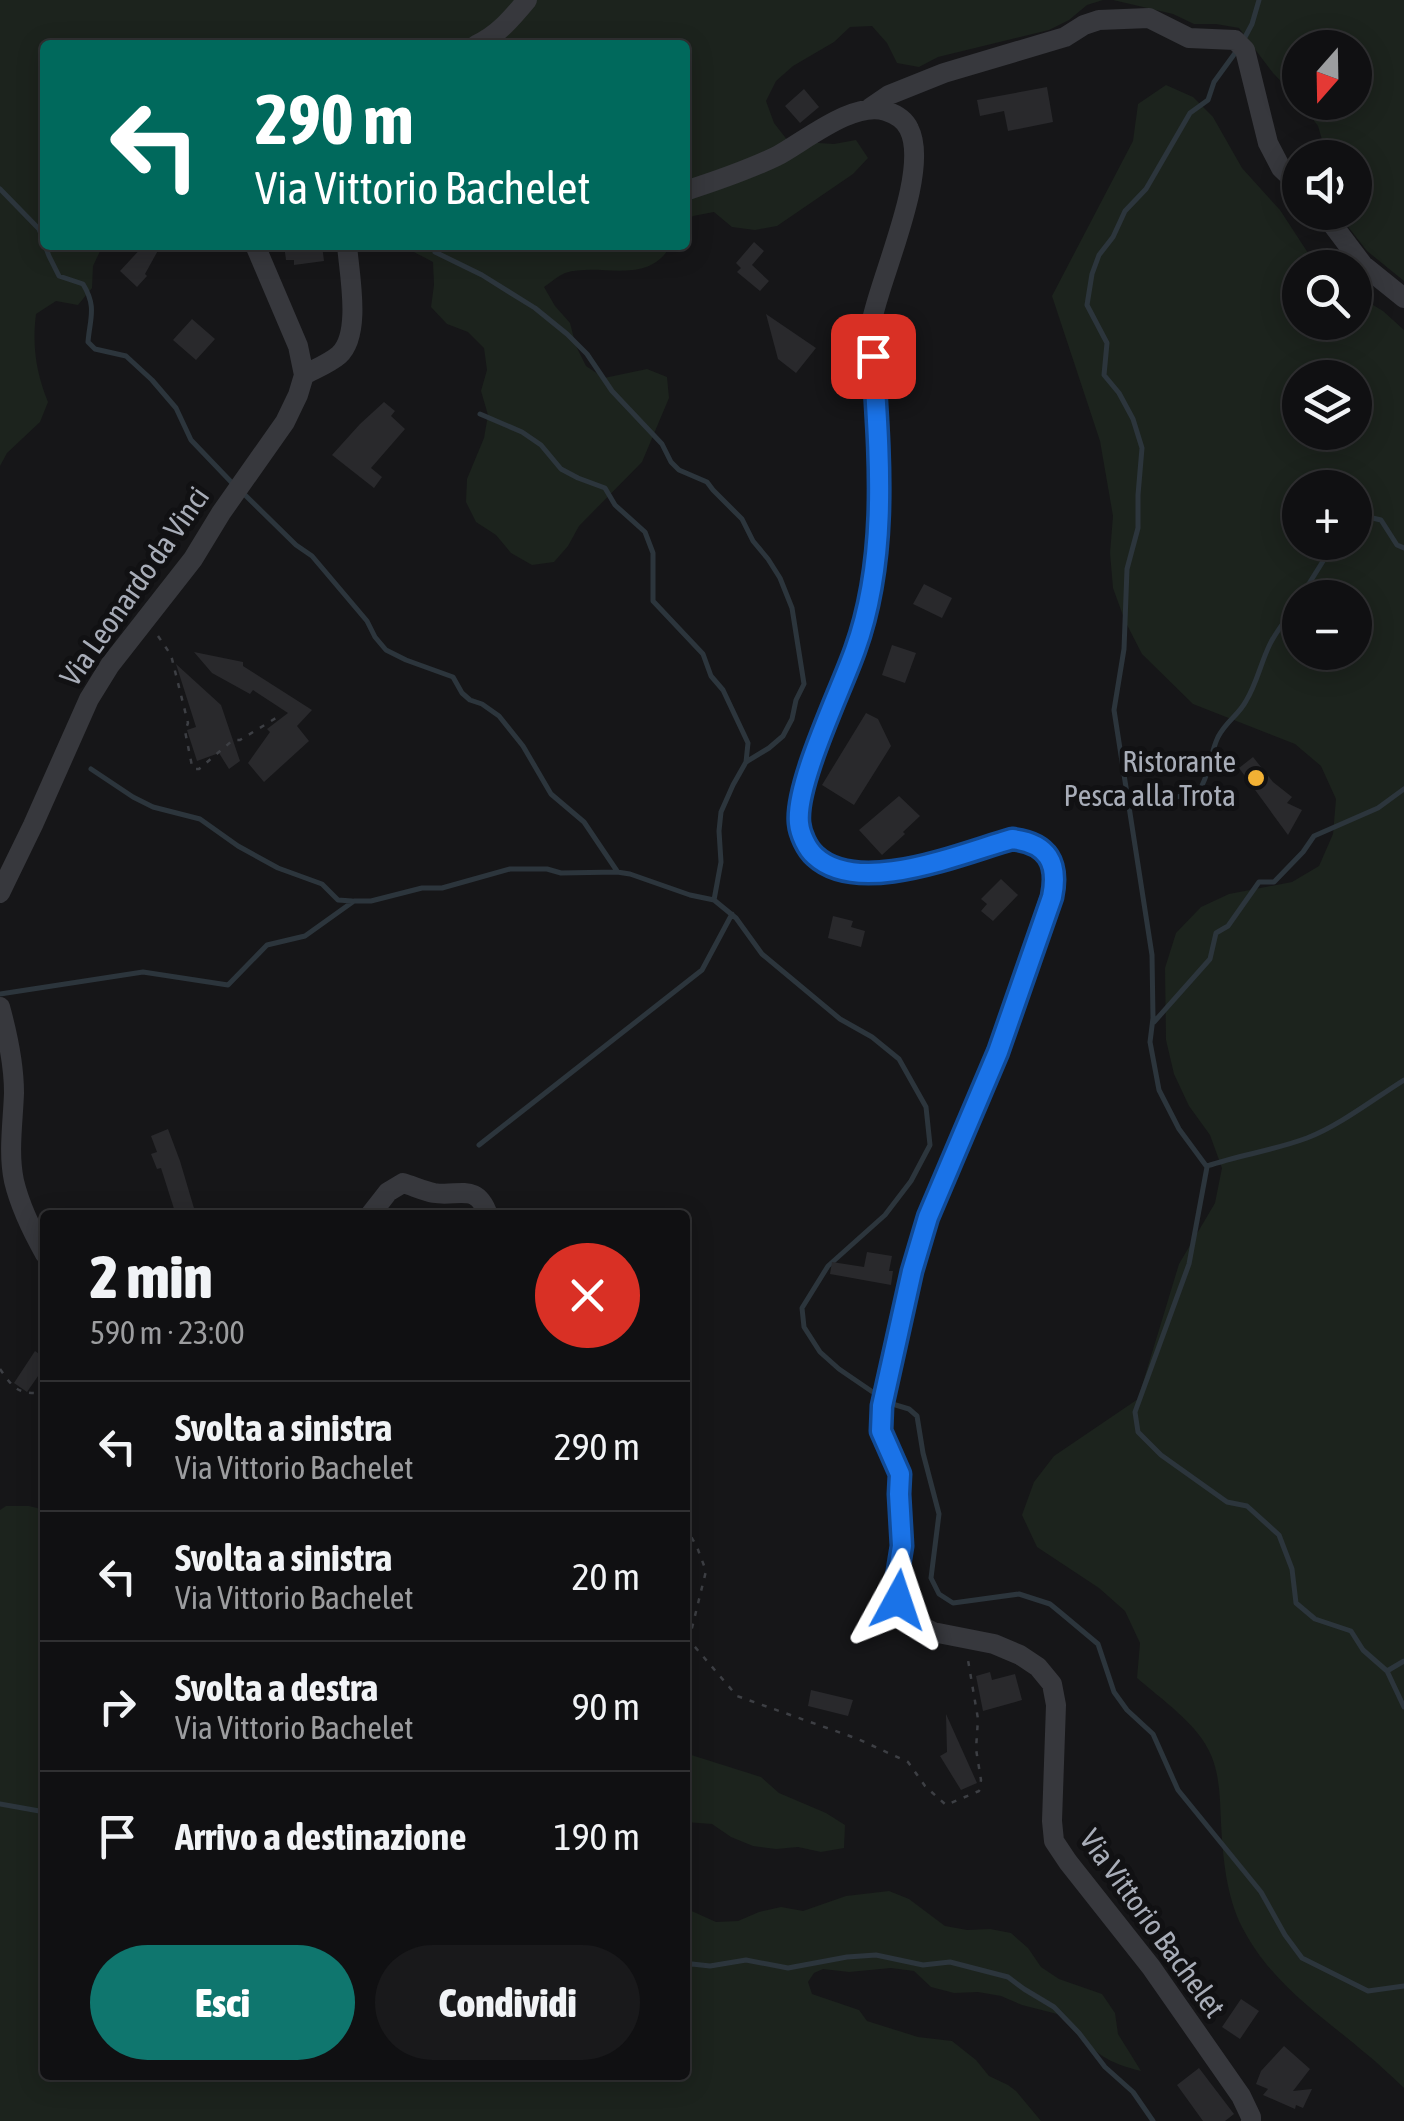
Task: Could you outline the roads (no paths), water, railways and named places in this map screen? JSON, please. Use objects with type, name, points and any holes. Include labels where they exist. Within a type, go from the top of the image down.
[{"type":"street","points":[[487,40],[527,0]]},
{"type":"street","points":[[690,189],[777,156],[839,120],[870,108],[889,94],[944,73],[1065,37],[1091,22],[1149,18],[1190,38],[1235,40],[1245,50],[1268,143],[1282,170]]},
{"type":"street","name":"Via Vittorio Bachelet","points":[[870,108],[882,109],[902,120],[913,149],[910,192],[871,325],[880,505],[877,548],[861,632],[810,770],[799,825],[815,856],[833,867],[860,874],[893,872],[1012,839],[1027,840],[1042,848],[1052,863],[1056,881],[998,1052],[928,1217],[882,1406],[881,1431],[900,1474],[902,1546],[898,1600],[909,1620],[933,1632],[994,1644],[1020,1654],[1052,1684],[1056,1705],[1054,1841],[1151,1967],[1241,2096],[1251,2119]]},
{"type":"street","points":[[1337,230],[1364,266],[1404,298]]},
{"type":"street","points":[[257,250],[298,346],[304,375],[339,355],[350,338],[347,250]]},
{"type":"street","name":"Via Leonardo da Vinci","points":[[0,893],[88,699],[192,559],[286,422],[304,375]]},
{"type":"street","points":[[0,1007],[11,1047],[14,1181],[40,1246]]},
{"type":"street","points":[[374,1210],[388,1192],[403,1183],[440,1194],[471,1194],[483,1202],[486,1210]]},
{"type":"waterway","points":[[1244,39],[1259,0]]},
{"type":"waterway","points":[[1238,49],[1214,82],[1208,100],[1190,113],[1146,189],[1125,211],[1099,255],[1087,305],[1107,343],[1104,375],[1133,419],[1142,448],[1138,528],[1127,569],[1124,649],[1114,710],[1152,955],[1150,1042],[1159,1090],[1179,1129],[1207,1167],[1189,1264],[1135,1412],[1138,1432],[1161,1455],[1227,1502],[1247,1506],[1279,1535],[1292,1569],[1296,1603],[1315,1619],[1351,1631],[1363,1650],[1387,1671],[1404,1707]]},
{"type":"waterway","points":[[0,189],[40,232]]},
{"type":"waterway","points":[[47,250],[59,276],[83,284],[87,292],[91,306],[88,342],[95,349],[126,356],[152,380],[176,408],[191,440],[235,486]]},
{"type":"waterway","points":[[435,252],[482,275],[535,308],[567,334],[587,354],[612,391],[662,444],[671,462],[679,470],[707,482],[742,519],[780,578],[792,608],[804,684],[783,736],[746,762],[721,812],[721,862],[714,900]]},
{"type":"waterway","points":[[480,414],[522,432],[541,445],[561,469],[605,488],[615,505],[645,532],[653,553],[653,601],[703,654],[748,743],[746,762]]},
{"type":"waterway","points":[[243,493],[312,556],[367,621],[386,650],[453,677],[470,700],[499,716],[523,746],[551,794],[584,822],[617,871]]},
{"type":"waterway","points":[[1372,518],[1381,520],[1397,545],[1404,548]]},
{"type":"waterway","points":[[1311,580],[1324,560]]},
{"type":"waterway","points":[[1129,807],[1197,794],[1218,737],[1246,701],[1282,626]]},
{"type":"waterway","points":[[91,769],[133,797],[153,807],[200,819],[278,868],[322,884],[338,900],[352,901]]},
{"type":"waterway","points":[[1154,1022],[1210,959],[1216,933],[1228,926],[1259,882],[1274,882],[1314,836],[1378,808],[1404,789]]},
{"type":"waterway","points":[[0,994],[143,972],[228,985],[267,945],[305,936],[354,901],[442,888],[510,869],[617,872],[714,900],[736,918],[762,954],[840,1019],[872,1037],[899,1059],[926,1107],[930,1145],[911,1181],[885,1215],[828,1266],[802,1308],[804,1327],[820,1352],[880,1397]]},
{"type":"waterway","points":[[479,1145],[702,970],[732,914]]},
{"type":"waterway","points":[[1207,1166],[1319,1133],[1404,1080]]},
{"type":"waterway","points":[[889,1403],[917,1416],[939,1514],[931,1578],[939,1594],[953,1603],[1019,1594],[1050,1604],[1098,1644],[1114,1692],[1153,1734],[1178,1790],[1261,1892],[1302,1958],[1368,1991],[1404,1986]]},
{"type":"waterway","points":[[1387,1671],[1404,1661]]},
{"type":"waterway","points":[[0,1804],[40,1811]]},
{"type":"waterway","points":[[690,1965],[746,1960],[788,1968],[876,1955],[923,1965],[950,1962],[1008,1977],[1054,2007],[1105,2067],[1133,2092],[1153,2121]]},
{"type":"place","name":"Ristorante Pesca alla Trota","points":[[1256,778]]}]
